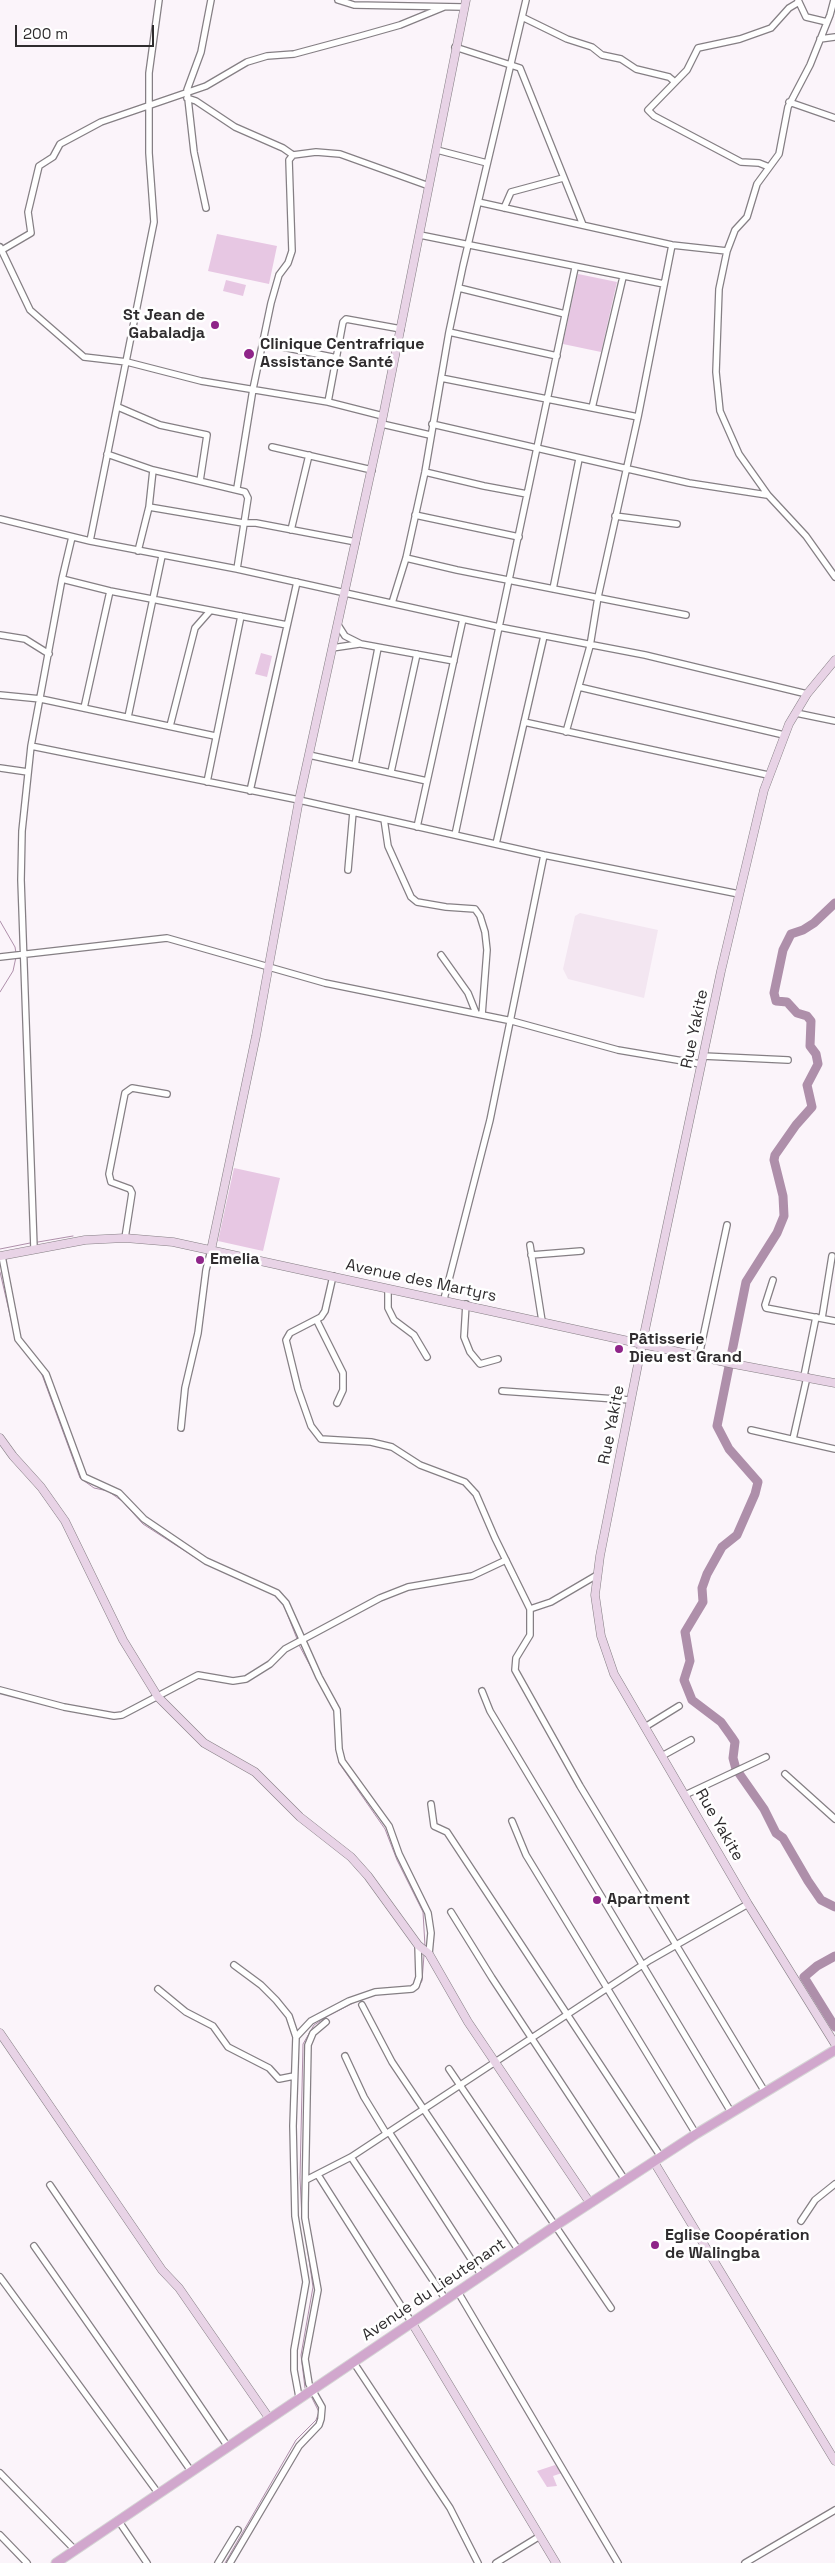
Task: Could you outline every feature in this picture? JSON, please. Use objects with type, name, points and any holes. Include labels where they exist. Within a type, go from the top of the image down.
[{"type":"main road","name":"Avenue du Lieutenant","points":[[56,2563],[268,2418],[354,2363],[555,2226],[731,2112],[835,2050]]},
{"type":"street","points":[[90,541],[106,454],[118,407],[155,219],[149,154],[149,72],[159,0]]},
{"type":"street","points":[[206,208],[194,152],[187,95],[201,52],[211,0]]},
{"type":"street","points":[[338,0],[354,4],[444,7]]},
{"type":"street","points":[[392,604],[406,558],[425,472],[449,332],[526,0]]},
{"type":"street","points":[[834,0],[810,65],[790,102],[780,150],[757,184],[747,217],[735,230],[727,251],[719,289],[716,372],[720,411],[739,454],[768,495],[806,536],[835,577]]},
{"type":"street","points":[[769,167],[759,162],[741,162],[648,111],[687,70],[698,48],[740,39],[771,28],[798,1],[806,17],[827,22]]},
{"type":"street","points":[[181,1428],[186,1388],[198,1333],[206,1270],[268,967],[299,800],[383,420],[437,150],[464,3],[444,7],[400,25],[361,36],[294,54],[267,56],[247,62],[187,95],[149,105],[101,122],[60,144],[53,157],[39,166],[28,212],[31,234],[1,249],[29,308],[87,358],[127,362],[201,380],[328,402],[383,420],[430,435]]},
{"type":"street","points":[[522,17],[567,39],[592,47],[602,55],[621,59],[636,69],[668,78],[675,82]]},
{"type":"street","points":[[820,39],[832,38],[835,43]]},
{"type":"street","points":[[455,47],[520,68],[583,225]]},
{"type":"street","points":[[187,95],[235,127],[283,148],[293,155],[316,152],[340,154],[430,186]]},
{"type":"street","points":[[790,102],[835,118]]},
{"type":"street","points":[[437,150],[487,163]]},
{"type":"street","points":[[237,488],[253,389],[263,342],[279,274],[288,263],[292,251],[289,160],[293,155]]},
{"type":"street","points":[[504,208],[511,192],[563,178]]},
{"type":"street","points":[[478,202],[672,245],[727,251]]},
{"type":"street","points":[[420,235],[575,268],[664,284]]},
{"type":"street","points":[[566,732],[590,646],[598,598],[638,417],[672,245]]},
{"type":"street","points":[[455,835],[575,268]]},
{"type":"street","points":[[592,408],[623,277]]},
{"type":"street","points":[[459,288],[565,314]]},
{"type":"street","points":[[328,402],[343,322],[346,319],[401,329]]},
{"type":"street","points":[[449,332],[557,356]]},
{"type":"street","points":[[263,342],[337,358]]},
{"type":"street","points":[[441,378],[638,417]]},
{"type":"street","points":[[118,407],[160,425],[207,435],[200,481]]},
{"type":"street","points":[[432,424],[689,483],[768,495]]},
{"type":"street","points":[[272,447],[372,470]]},
{"type":"street","points":[[106,454],[153,470],[237,488],[245,492],[248,498],[237,570]]},
{"type":"street","points":[[291,530],[309,455]]},
{"type":"street","points":[[552,589],[579,458]]},
{"type":"street","points":[[138,551],[149,507],[153,470]]},
{"type":"street","points":[[425,472],[527,494]]},
{"type":"street","points":[[149,507],[243,523],[256,523],[356,542]]},
{"type":"street","points":[[415,515],[519,537]]},
{"type":"street","points":[[615,516],[677,524]]},
{"type":"street","points":[[0,519],[90,541],[345,592],[392,604],[590,646],[654,657],[807,694]]},
{"type":"street","points":[[34,1248],[22,953],[22,840],[32,746],[62,579],[72,536]]},
{"type":"street","points":[[128,717],[162,556]]},
{"type":"street","points":[[406,558],[686,615]]},
{"type":"street","points":[[62,579],[110,591],[287,625]]},
{"type":"street","points":[[250,791],[297,582]]},
{"type":"street","points":[[84,708],[110,591]]},
{"type":"street","points":[[170,726],[194,628],[210,611]]},
{"type":"street","points":[[207,782],[241,616]]},
{"type":"street","points":[[417,827],[463,619]]},
{"type":"street","points":[[338,625],[345,636],[361,644],[454,661]]},
{"type":"street","points":[[0,635],[25,639],[49,654]]},
{"type":"street","points":[[496,844],[544,636]]},
{"type":"street","points":[[332,648],[361,644]]},
{"type":"street","points":[[355,765],[378,648]]},
{"type":"street","points":[[391,772],[417,654]]},
{"type":"street","name":"Rue Yakite","points":[[835,660],[807,694],[784,735],[768,775],[701,1064],[630,1400],[597,1575],[597,1617],[606,1656],[614,1674],[748,1904],[835,2044]]},
{"type":"street","points":[[579,687],[784,735]]},
{"type":"street","points":[[0,695],[41,699],[215,736]]},
{"type":"street","points":[[796,713],[835,721]]},
{"type":"street","points":[[524,722],[768,775]]},
{"type":"street","points":[[32,746],[299,800],[544,855],[739,894]]},
{"type":"street","points":[[309,754],[427,781]]},
{"type":"street","points":[[0,768],[28,772]]},
{"type":"street","points":[[348,870],[352,812]]},
{"type":"street","points":[[384,819],[388,846],[410,897],[417,902],[426,904],[475,909],[480,916],[486,932],[487,950],[479,1014]]},
{"type":"street","points":[[444,1300],[488,1129],[512,1021],[544,855]]},
{"type":"street","points":[[0,957],[13,954],[167,938],[334,985],[512,1021],[618,1050],[701,1064]]},
{"type":"street","points":[[441,955],[468,993],[479,1014]]},
{"type":"street","points":[[703,1056],[788,1060]]},
{"type":"street","points":[[125,1238],[132,1193],[111,1182],[109,1174],[125,1093],[132,1088],[167,1094]]},
{"type":"street","points":[[699,1356],[727,1225]]},
{"type":"street","name":"Avenue des Martyrs","points":[[1,1256],[34,1248],[85,1240],[125,1238],[173,1242],[466,1304],[734,1364],[806,1376],[835,1383]]},
{"type":"street","points":[[530,1245],[542,1321]]},
{"type":"street","points":[[531,1255],[582,1251]]},
{"type":"street","points":[[1,1256],[18,1339],[45,1372],[84,1477],[97,1485],[119,1493],[144,1519],[206,1561],[277,1593],[286,1603],[299,1642],[337,1710],[339,1749],[342,1761],[390,1826],[399,1854],[428,1913],[431,1933],[429,1954]]},
{"type":"street","points":[[792,1439],[819,1318],[832,1276],[832,1256]]},
{"type":"street","points":[[333,1276],[325,1311],[317,1321],[290,1333],[286,1340],[298,1389],[316,1434],[321,1439],[330,1441],[382,1443],[420,1465],[469,1485],[476,1494],[530,1609],[530,1635],[516,1658],[515,1670],[580,1786],[656,1909],[674,1945],[765,2092]]},
{"type":"street","points":[[773,1280],[765,1305],[766,1308],[835,1321]]},
{"type":"street","points":[[388,1289],[388,1308],[394,1320],[414,1335],[427,1357]]},
{"type":"street","points":[[466,1304],[463,1333],[470,1352],[480,1364],[498,1359]]},
{"type":"street","points":[[317,1321],[343,1373],[343,1390],[337,1403]]},
{"type":"street","points":[[502,1391],[630,1400]]},
{"type":"street","points":[[751,1430],[835,1449]]},
{"type":"street","points":[[0,1438],[12,1455],[41,1487],[65,1521],[114,1622],[158,1697],[204,1743],[252,1770],[300,1817],[351,1857],[374,1884],[420,1946],[429,1954],[468,2022],[590,2203]]},
{"type":"street","points":[[0,1690],[64,1707],[114,1716],[122,1715],[201,1674],[233,1681],[246,1679],[270,1664],[285,1649],[380,1598],[408,1587],[472,1576],[506,1560]]},
{"type":"street","points":[[530,1609],[551,1602],[597,1575]]},
{"type":"street","points":[[482,1692],[490,1711],[731,2112]]},
{"type":"street","points":[[645,1727],[679,1706]]},
{"type":"street","points":[[662,1756],[691,1740]]},
{"type":"street","points":[[685,1796],[766,1757]]},
{"type":"street","points":[[785,1774],[835,1819]]},
{"type":"street","points":[[431,1804],[434,1826],[447,1832],[657,2159],[740,2306],[818,2430],[835,2461]]},
{"type":"street","points":[[512,1821],[526,1855],[696,2134]]},
{"type":"street","points":[[306,2180],[351,2157],[674,1945],[748,1904]]},
{"type":"street","points":[[451,1912],[625,2180]]},
{"type":"street","points":[[296,2037],[311,2021],[349,2001],[375,1992],[412,1989],[416,1986],[419,1977],[420,1946]]},
{"type":"street","points":[[234,1966],[261,1985],[276,2000],[289,2016],[296,2037],[294,2076],[295,2216],[306,2282],[294,2350],[301,2396]]},
{"type":"street","points":[[158,1989],[186,2012],[213,2026],[228,2046],[269,2068],[278,2078],[294,2076]]},
{"type":"street","points":[[362,2005],[392,2062],[518,2252]]},
{"type":"street","points":[[230,2563],[299,2446],[319,2425],[322,2408],[312,2390],[305,2359],[318,2280],[305,2218],[308,2045],[313,2032],[326,2022]]},
{"type":"street","points":[[0,2033],[162,2270],[179,2288],[268,2418]]},
{"type":"street","points":[[345,2056],[364,2097],[482,2276]]},
{"type":"street","points":[[449,2069],[458,2085],[611,2308]]},
{"type":"street","points":[[351,2157],[446,2300]]},
{"type":"street","points":[[318,2175],[412,2323],[556,2563]]},
{"type":"street","points":[[801,2221],[815,2200],[835,2184]]},
{"type":"street","points":[[50,2185],[228,2447]]},
{"type":"street","points":[[34,2246],[191,2471]]},
{"type":"street","points":[[0,2277],[158,2493]]},
{"type":"street","points":[[458,2292],[618,2563]]},
{"type":"street","points":[[354,2363],[450,2508],[478,2563]]},
{"type":"street","points":[[0,2472],[75,2550]]},
{"type":"street","points":[[745,2563],[835,2510]]},
{"type":"street","points":[[118,2520],[147,2563]]},
{"type":"street","points":[[218,2563],[238,2530]]},
{"type":"street","points":[[0,2534],[27,2563]]},
{"type":"street","points":[[496,2563],[540,2536]]},
{"type":"shaded area","points":[[217,234],[277,246],[269,284],[208,271]]},
{"type":"shaded area","points":[[578,274],[617,282],[601,352],[563,344]]},
{"type":"shaded area","points":[[226,280],[246,285],[243,296],[223,291]]},
{"type":"shaded area","points":[[261,653],[272,656],[267,677],[255,674]]},
{"type":"shaded area","points":[[580,913],[658,930],[644,998],[568,979],[563,969],[575,916]]},
{"type":"shaded area","points":[[234,1168],[280,1178],[263,1251],[218,1241]]},
{"type":"shaded area","points":[[555,2465],[562,2473],[553,2476],[557,2486],[547,2487],[537,2471]]},
{"type":"waterway","points":[[835,903],[814,923],[803,930],[791,934],[783,950],[774,993],[776,1001],[787,1002],[797,1013],[807,1016],[811,1021],[810,1046],[816,1054],[818,1064],[807,1085],[812,1107],[796,1125],[775,1155],[774,1160],[783,1196],[784,1216],[777,1233],[746,1282],[717,1426],[729,1449],[758,1482],[755,1494],[737,1535],[722,1547],[707,1574],[702,1588],[703,1602],[685,1632],[690,1661],[684,1680],[692,1700],[721,1722],[735,1742],[733,1758],[736,1769],[764,1809],[776,1833],[783,1838],[821,1900],[835,1907]]},
{"type":"waterway","points":[[0,921],[15,947],[16,953]]},
{"type":"waterway","points":[[0,992],[13,971],[16,957]]},
{"type":"waterway","points":[[38,1242],[73,1236]]},
{"type":"waterway","points":[[0,1249],[30,1243]]},
{"type":"waterway","points":[[0,1272],[13,1328]]},
{"type":"waterway","points":[[17,1341],[36,1365]]},
{"type":"waterway","points":[[41,1372],[80,1478],[94,1488],[108,1491],[122,1501],[143,1524],[202,1562]]},
{"type":"waterway","points":[[208,1565],[264,1590]]},
{"type":"waterway","points":[[283,1603],[297,1639]]},
{"type":"waterway","points":[[299,1645],[335,1712]]},
{"type":"waterway","points":[[336,1739],[339,1763],[385,1829],[397,1860],[423,1912],[425,1946]]},
{"type":"waterway","points":[[418,1987],[422,1981],[424,1955]]},
{"type":"waterway","points":[[835,1956],[817,1966],[804,1977],[835,2027]]},
{"type":"waterway","points":[[302,2219],[300,2178],[303,2044],[314,2025],[359,2000]]},
{"type":"waterway","points":[[305,2232],[313,2287],[301,2355],[305,2388]]},
{"type":"waterway","points":[[225,2563],[296,2440],[316,2420],[319,2412],[311,2396]]},
{"type":"place","name":"St Jean de Gabaladja","points":[[215,325]]},
{"type":"place","name":"Clinique Centrafrique Assistance Santé","points":[[249,354]]},
{"type":"place","name":"Emelia","points":[[200,1260]]},
{"type":"place","name":"Pâtisserie Dieu est Grand","points":[[619,1349]]},
{"type":"place","name":"Apartment","points":[[597,1900]]},
{"type":"place","name":"Eglise Coopération de Walingba","points":[[655,2245]]}]
